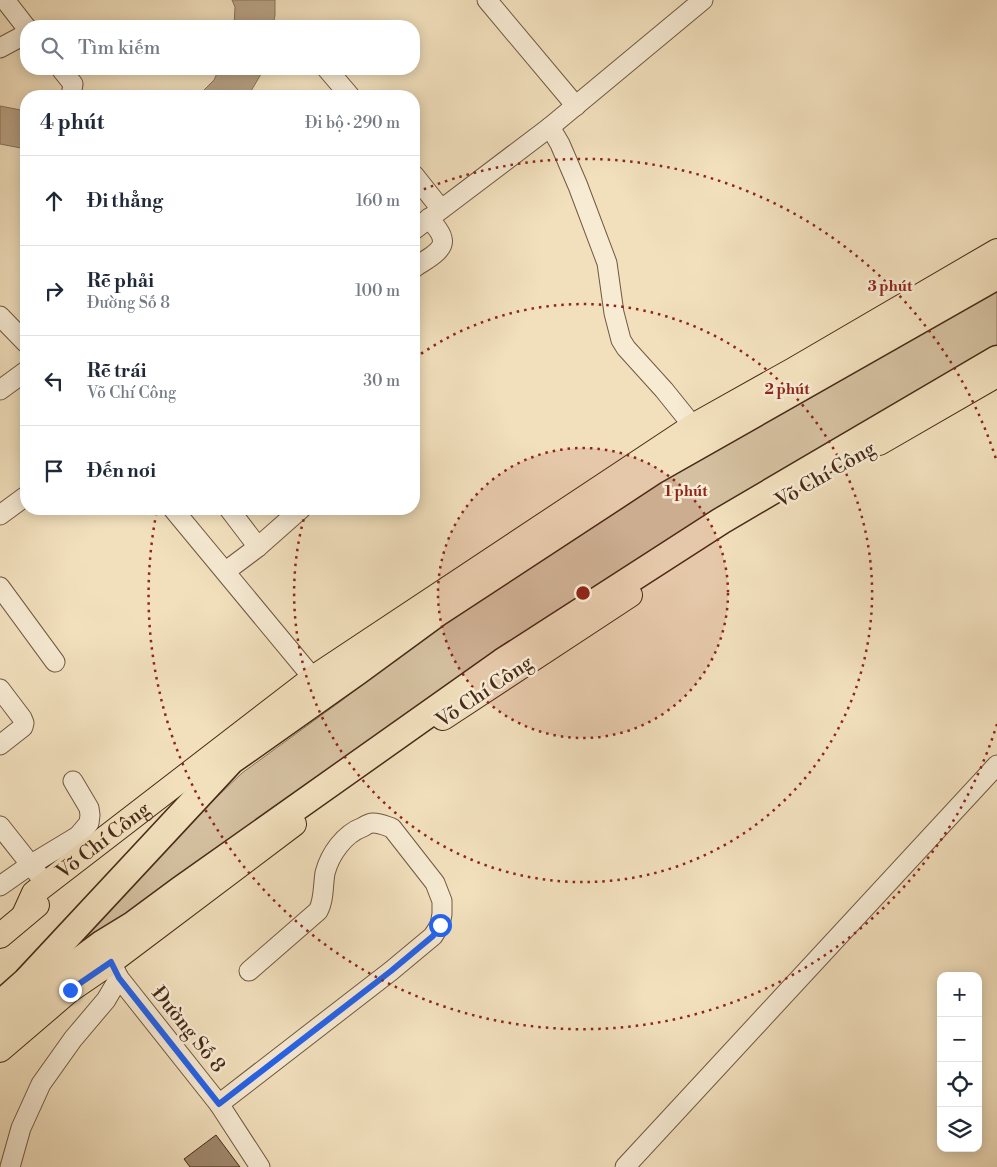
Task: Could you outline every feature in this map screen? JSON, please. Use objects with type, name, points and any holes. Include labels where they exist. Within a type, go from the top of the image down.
[{"type":"highway","name":"Võ Chí Công","points":[[30,988],[231,761],[320,685],[357,672],[436,614],[654,471],[997,276]]},
{"type":"highway","name":"Võ Chí Công","points":[[30,988],[111,961],[134,924],[502,662],[721,521],[997,359]]},
{"type":"highway","points":[[0,1004],[30,988]]},
{"type":"highway","points":[[0,1024],[30,988]]},
{"type":"main road","name":"Võ Chí Công","points":[[24,915],[34,893],[45,884],[320,685],[693,426],[997,251]]},
{"type":"main road","name":"Võ Chí Công","points":[[0,1050],[70,990],[366,770],[727,530],[997,375]]},
{"type":"main road","name":"Võ Chí Công","points":[[0,936],[164,804],[231,761]]},
{"type":"street","points":[[5,0],[21,20]]},
{"type":"street","points":[[487,0],[576,106]]},
{"type":"street","points":[[420,225],[550,127],[698,1]]},
{"type":"street","points":[[0,48],[20,37]]},
{"type":"street","points":[[66,75],[73,84],[72,90]]},
{"type":"street","points":[[332,75],[345,90]]},
{"type":"street","points":[[550,127],[560,144],[578,186],[607,263],[614,314],[621,340],[693,426]]},
{"type":"street","points":[[420,186],[435,214],[443,244],[439,251],[420,264]]},
{"type":"street","points":[[0,316],[20,337]]},
{"type":"street","points":[[0,390],[20,375]]},
{"type":"street","points":[[0,515],[20,500]]},
{"type":"street","points":[[178,515],[320,685]]},
{"type":"street","points":[[234,515],[258,547]]},
{"type":"street","points":[[226,571],[258,547],[294,515]]},
{"type":"street","points":[[0,587],[55,662]]},
{"type":"street","points":[[0,689],[24,723],[23,727],[0,745]]},
{"type":"street","points":[[625,1167],[997,765]]},
{"type":"street","points":[[0,886],[78,836],[89,823],[89,808],[73,782]]},
{"type":"street","points":[[219,1104],[391,971],[433,936],[440,925],[442,914],[442,901],[435,883],[392,828],[372,823],[356,830],[338,845],[328,863],[321,905],[318,911],[249,971]]},
{"type":"street","points":[[0,826],[45,884]]},
{"type":"street","points":[[10,1167],[21,1128],[40,1084],[106,1000],[111,961]]},
{"type":"street","name":"Đường Số 8","points":[[111,961],[219,1104],[260,1167]]},
{"type":"shaded area","points":[[232,0],[275,0],[274,20],[234,20],[235,7]]},
{"type":"shaded area","points":[[216,75],[260,75],[252,90],[204,90]]},
{"type":"shaded area","points":[[0,106],[20,110],[20,148],[0,144]]},
{"type":"shaded area","points":[[997,283],[997,352],[63,956],[155,856],[242,773],[541,551]]},
{"type":"building","points":[[216,1135],[240,1167],[190,1167],[184,1159]]},
{"type":"route","points":[[70,990],[111,962],[119,978],[219,1104],[391,971],[433,936],[440,925]]}]
